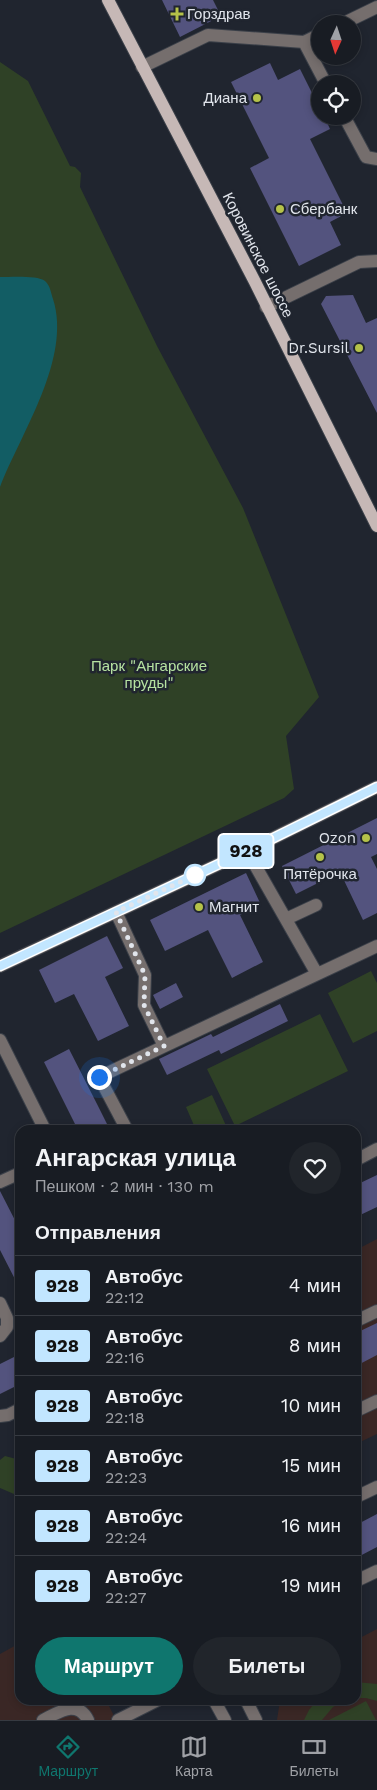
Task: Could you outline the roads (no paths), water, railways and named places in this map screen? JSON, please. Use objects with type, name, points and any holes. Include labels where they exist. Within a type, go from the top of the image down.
[{"type":"main road","name":"Коровинское шоссе","points":[[108,0],[254,282],[377,526]]},
{"type":"street","points":[[361,15],[377,7]]},
{"type":"street","points":[[142,67],[208,35],[304,42],[311,38]]},
{"type":"street","points":[[304,42],[321,75]]},
{"type":"street","points":[[349,125],[366,157],[377,159]]},
{"type":"street","points":[[266,307],[359,262],[377,261]]},
{"type":"street","points":[[0,966],[247,851],[377,787]]},
{"type":"street","points":[[247,851],[317,974]]},
{"type":"street","points":[[286,919],[316,905]]},
{"type":"street","points":[[116,912],[145,975],[144,1005],[164,1046]]},
{"type":"street","points":[[124,1125],[99,1077],[377,946]]},
{"type":"street","points":[[0,1040],[42,1125]]},
{"type":"street","points":[[361,1157],[377,1149]]},
{"type":"street","points":[[0,1182],[15,1174]]},
{"type":"street","points":[[0,1303],[7,1318],[7,1327],[0,1336]]},
{"type":"street","points":[[361,1319],[377,1311]]},
{"type":"street","points":[[361,1409],[377,1401]]},
{"type":"street","points":[[0,1416],[15,1412]]},
{"type":"street","points":[[361,1495],[377,1487]]},
{"type":"street","points":[[361,1579],[377,1571]]},
{"type":"street","points":[[118,1720],[148,1705]]},
{"type":"street","points":[[216,1705],[224,1720]]},
{"type":"street","points":[[248,1705],[256,1720]]},
{"type":"street","points":[[43,1720],[70,1709],[77,1709],[84,1713],[88,1720]]},
{"type":"water","points":[[0,277],[30,277],[45,281],[51,292],[57,322],[56,346],[42,395],[0,487]]},
{"type":"place","name":"Горздрав","points":[[177,14]]},
{"type":"place","name":"Диана","points":[[257,98]]},
{"type":"place","name":"Сбербанк","points":[[280,209]]},
{"type":"place","name":"Dr.Sursil","points":[[359,348]]},
{"type":"place","name":"Ozon","points":[[366,838]]},
{"type":"place","name":"Пятёрочка","points":[[320,857]]},
{"type":"place","name":"Магнит","points":[[199,907]]},
{"type":"park label","name":"Парк \"Ангарские пруды\"","points":[[149,674]]}]
